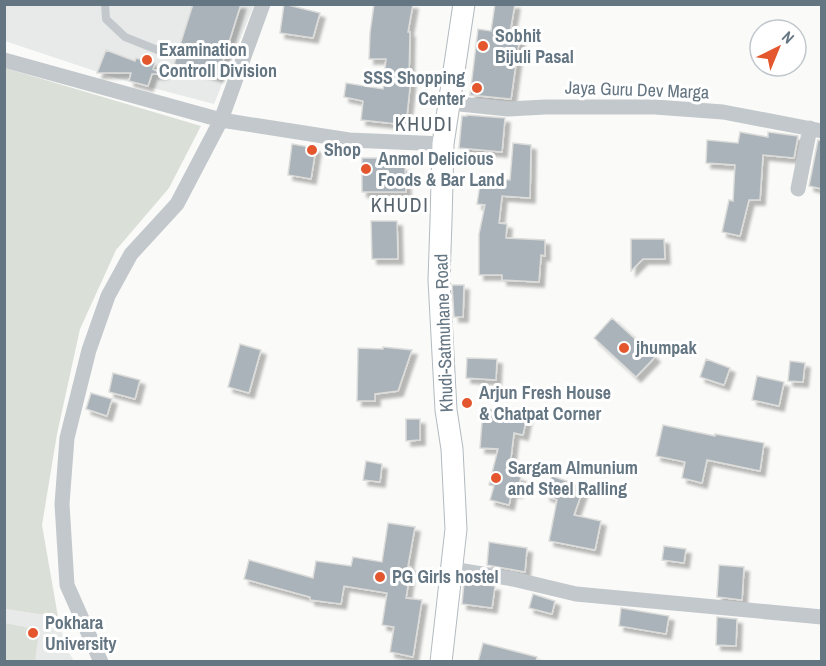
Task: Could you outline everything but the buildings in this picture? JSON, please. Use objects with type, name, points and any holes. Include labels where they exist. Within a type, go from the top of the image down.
[{"type":"main road","name":"Khudi-Satmuhane Road","points":[[441,662],[456,529],[452,449],[446,410],[439,280],[443,144],[464,4]]},
{"type":"street","points":[[101,662],[67,585],[62,504],[67,438],[89,350],[108,296],[131,254],[177,204],[221,120],[263,4]]},
{"type":"street","points":[[4,60],[221,120],[349,140],[443,144]]},
{"type":"street","name":"Jaya Guru Dev Marga","points":[[450,103],[508,109],[655,107],[723,112],[816,129]]},
{"type":"street","points":[[798,189],[816,129]]},
{"type":"street","points":[[452,569],[513,579],[576,594],[822,617]]},
{"type":"lane","points":[[105,4],[106,19],[125,37],[165,53]]},
{"type":"shaded area","name":"Examination Controll Division","points":[[5,5],[254,5],[214,104],[119,79],[5,41]]},
{"type":"shaded area","points":[[5,68],[201,126],[169,188],[116,250],[80,329],[57,434],[42,525],[58,617],[5,609]]},
{"type":"shaded area","name":"Pokhara University","points":[[4,609],[58,617],[66,648],[74,661],[5,661]]},
{"type":"shaded area","points":[[4,623],[39,630],[35,661],[5,661]]},
{"type":"place","name":"Sobhit Bijuli Pasal","points":[[483,46]]},
{"type":"place","name":"Examination Controll Division","points":[[147,60]]},
{"type":"place","name":"SSS Shopping Center","points":[[477,88]]},
{"type":"place","name":"Shop","points":[[312,150]]},
{"type":"place","name":"Anmol Delicious Foods & Bar Land","points":[[366,169]]},
{"type":"place","name":"jhumpak","points":[[624,348]]},
{"type":"place","name":"Arjun Fresh House & Chatpat Corner","points":[[467,403]]},
{"type":"place","name":"Sargam Almunium and Steel Ralling","points":[[496,478]]},
{"type":"place","name":"PG Girls hostel","points":[[380,577]]},
{"type":"place","name":"Pokhara University","points":[[33,633]]},
{"type":"district","name":"KHUDI","points":[[424,124]]},
{"type":"district","name":"KHUDI","points":[[400,205]]}]
